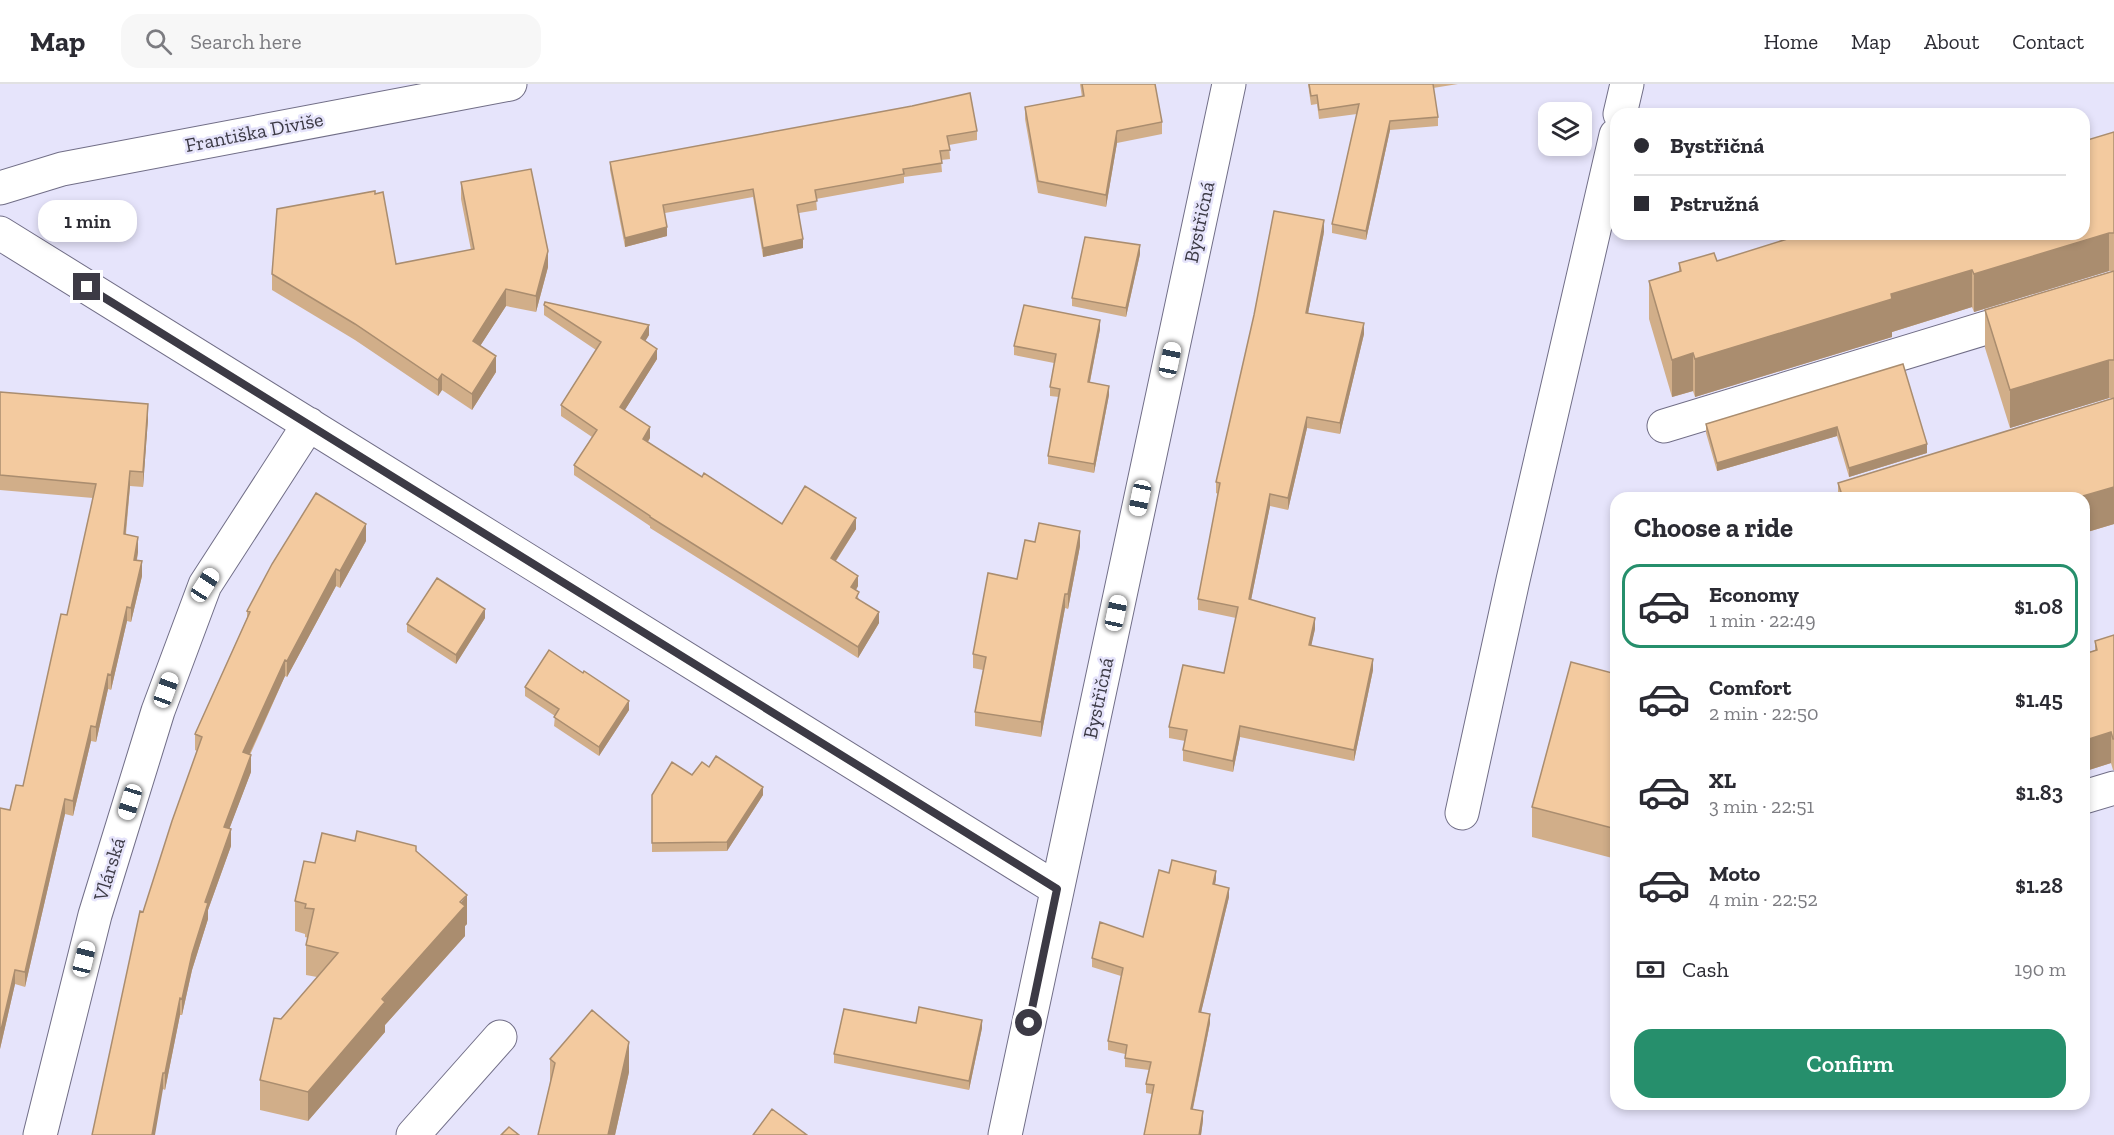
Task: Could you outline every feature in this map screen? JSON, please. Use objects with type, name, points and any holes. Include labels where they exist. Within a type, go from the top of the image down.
[{"type":"street","name":"Františka Diviše","points":[[0,188],[73,167],[510,84]]},
{"type":"street","name":"Bystřičná","points":[[1005,1135],[1228,84]]},
{"type":"street","points":[[1621,108],[1627,84]]},
{"type":"street","points":[[1462,813],[1513,580],[1610,161]]},
{"type":"street","points":[[0,233],[1057,889]]},
{"type":"street","points":[[1664,426],[2114,289]]},
{"type":"street","name":"Vlárská","points":[[40,1135],[95,915],[158,711],[205,585],[309,424]]},
{"type":"street","points":[[2090,795],[2114,788]]},
{"type":"street","points":[[413,1135],[500,1037]]},
{"type":"building","points":[[1082,84],[1155,84],[1162,122],[1117,131],[1106,195],[1038,181],[1025,107],[1084,96]]},
{"type":"building","points":[[1309,84],[1433,84],[1438,117],[1390,121],[1366,231],[1332,224],[1359,104],[1319,110],[1317,95],[1311,96]]},
{"type":"building","points":[[970,93],[977,131],[947,136],[950,150],[940,151],[942,163],[903,169],[904,174],[815,190],[817,201],[797,205],[803,239],[763,248],[753,189],[663,205],[667,227],[625,238],[610,162],[912,106]]},
{"type":"building","points":[[2114,132],[2114,233],[2090,239],[2090,139]]},
{"type":"building","points":[[531,169],[548,251],[536,296],[506,289],[473,341],[496,356],[472,394],[442,374],[438,380],[355,324],[272,274],[277,209],[375,191],[375,194],[383,192],[396,264],[474,249],[461,182]]},
{"type":"building","points":[[1274,211],[1324,220],[1306,313],[1364,323],[1340,423],[1307,417],[1288,498],[1270,494],[1249,599],[1315,618],[1309,645],[1373,659],[1354,750],[1240,726],[1233,761],[1183,750],[1187,730],[1169,727],[1183,665],[1224,673],[1238,607],[1198,599],[1220,483],[1216,482],[1254,315]]},
{"type":"building","points":[[1085,237],[1140,245],[1126,308],[1072,298]]},
{"type":"building","points":[[1784,240],[2086,240],[1974,274],[1972,270],[1891,294],[1892,299],[1695,359],[1693,353],[1672,360],[1649,281],[1681,271],[1679,263],[1714,253],[1717,261]]},
{"type":"building","points":[[2114,271],[2114,360],[2010,390],[1985,310]]},
{"type":"building","points":[[545,302],[649,325],[641,338],[657,349],[620,407],[650,427],[643,439],[702,477],[704,473],[782,524],[805,486],[856,518],[831,558],[858,576],[851,587],[859,592],[856,598],[879,612],[858,647],[650,517],[574,465],[597,430],[561,405],[601,342],[544,305]]},
{"type":"building","points":[[1024,305],[1100,320],[1088,382],[1109,386],[1094,464],[1048,456],[1060,389],[1050,387],[1056,354],[1014,346]]},
{"type":"building","points":[[1903,364],[1927,444],[1849,468],[1837,427],[1717,463],[1706,424]]},
{"type":"building","points":[[0,392],[148,404],[143,472],[130,471],[124,534],[138,537],[134,560],[142,561],[131,608],[127,607],[96,727],[91,726],[73,801],[65,799],[25,972],[15,970],[0,1034],[0,808],[10,810],[16,785],[23,786],[61,614],[67,615],[96,484],[0,475]]},
{"type":"building","points":[[2114,398],[2114,487],[2090,494],[2090,492],[1841,492],[1838,483]]},
{"type":"building","points":[[316,493],[366,524],[340,571],[336,569],[287,661],[285,660],[243,752],[251,755],[224,827],[231,829],[205,902],[208,903],[192,954],[182,999],[180,998],[152,1135],[92,1135],[140,911],[143,912],[202,737],[195,734],[250,612],[247,611],[272,564]]},
{"type":"building","points":[[1039,523],[1080,531],[1068,594],[1065,594],[1041,722],[975,712],[986,657],[973,654],[988,573],[1017,579],[1025,540],[1035,542]]},
{"type":"building","points":[[437,578],[485,609],[456,655],[407,624]]},
{"type":"building","points":[[2114,635],[2114,739],[2111,732],[2090,739],[2090,652],[2097,650],[2095,641]]},
{"type":"building","points":[[549,650],[629,701],[599,747],[554,717],[559,709],[525,687]]},
{"type":"building","points":[[1571,662],[1610,672],[1610,827],[1532,807]]},
{"type":"building","points":[[716,756],[763,787],[727,842],[652,843],[652,795],[672,762],[692,775],[702,762],[709,767]]},
{"type":"building","points":[[357,831],[416,846],[416,851],[467,895],[460,902],[465,906],[382,999],[385,1002],[308,1092],[260,1080],[274,1018],[281,1019],[338,953],[306,945],[314,909],[305,908],[306,904],[295,901],[304,861],[315,863],[322,833],[355,841]]},
{"type":"building","points":[[1172,860],[1216,871],[1213,884],[1229,888],[1199,1012],[1210,1014],[1191,1109],[1203,1111],[1199,1135],[1144,1135],[1154,1085],[1146,1084],[1151,1062],[1125,1058],[1127,1045],[1108,1041],[1123,968],[1092,958],[1100,922],[1143,937],[1159,870],[1169,873]]},
{"type":"building","points":[[919,1007],[982,1020],[969,1081],[834,1054],[844,1009],[916,1023]]},
{"type":"building","points":[[592,1010],[629,1042],[608,1135],[538,1135],[555,1063],[550,1059]]},
{"type":"building","points":[[772,1109],[807,1135],[753,1135]]},
{"type":"building","points":[[509,1127],[519,1135],[501,1135]]},
{"type":"route","points":[[87,287],[1057,889],[1029,1023]]}]
